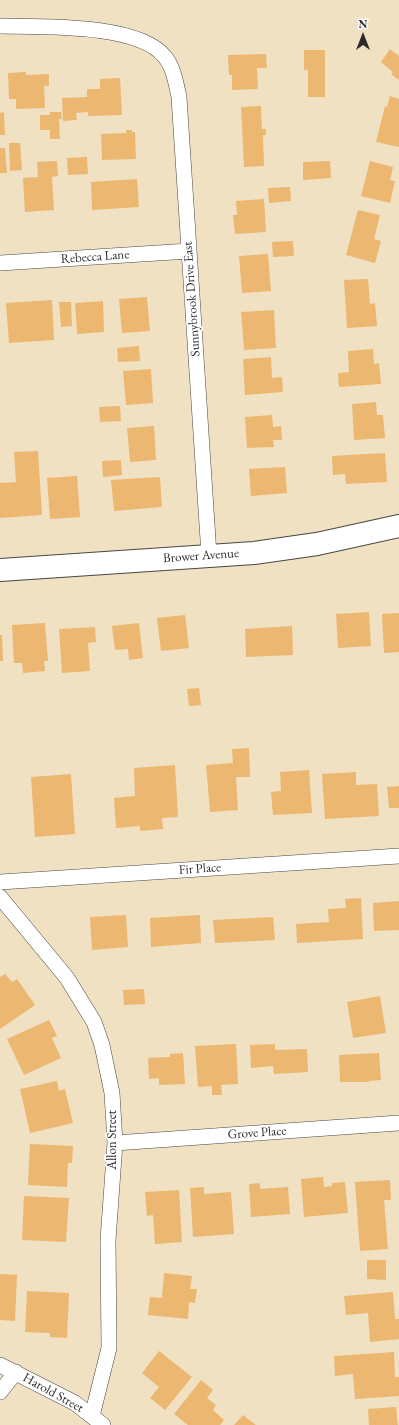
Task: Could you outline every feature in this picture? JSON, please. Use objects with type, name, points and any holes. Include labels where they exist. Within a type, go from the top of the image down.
[{"type":"main road","name":"Brower Avenue","points":[[0,570],[254,553],[317,544],[399,526]]},
{"type":"street","name":"Sunnybrook Drive East","points":[[0,26],[68,27],[122,34],[136,38],[157,48],[166,58],[174,75],[179,97],[209,556]]},
{"type":"street","name":"Rebecca Lane","points":[[0,264],[189,251]]},
{"type":"street","name":"Fir Place","points":[[0,882],[399,856]]},
{"type":"street","name":"Allon Street","points":[[0,897],[67,978],[94,1022],[102,1045],[112,1093],[115,1143],[108,1240],[109,1348],[98,1420]]},
{"type":"street","name":"Grove Place","points":[[115,1143],[399,1123]]},
{"type":"street","name":"Harold Street","points":[[0,1364],[75,1403],[98,1420]]},
{"type":"street","points":[[0,1392],[16,1372]]},
{"type":"building","points":[[390,49],[399,56],[399,80],[391,74],[393,72],[381,62]]},
{"type":"building","points":[[304,50],[325,50],[325,97],[308,97],[308,70],[304,70]]},
{"type":"building","points":[[266,54],[267,68],[257,68],[258,89],[232,90],[232,75],[229,75],[228,55]]},
{"type":"building","points":[[26,72],[26,75],[49,74],[49,86],[44,86],[45,108],[16,109],[16,99],[9,99],[8,73]]},
{"type":"building","points":[[120,78],[122,115],[88,116],[88,112],[76,113],[77,120],[63,121],[62,98],[87,97],[87,89],[100,89],[100,79]]},
{"type":"building","points":[[390,96],[399,99],[399,147],[376,142],[385,106],[387,107]]},
{"type":"building","points":[[261,106],[262,129],[266,129],[266,135],[263,135],[264,166],[244,167],[241,107]]},
{"type":"building","points":[[4,112],[5,135],[0,135],[0,113]]},
{"type":"building","points":[[50,112],[61,112],[62,119],[59,119],[60,139],[50,139],[50,130],[40,130],[40,115],[50,115]]},
{"type":"building","points":[[126,130],[132,130],[132,132],[135,132],[136,159],[102,160],[101,134],[126,133]]},
{"type":"building","points":[[9,143],[20,143],[22,170],[10,171]]},
{"type":"building","points":[[0,148],[5,148],[7,173],[0,173]]},
{"type":"building","points":[[87,157],[88,174],[68,175],[67,158]]},
{"type":"building","points":[[57,161],[58,176],[52,177],[54,210],[25,212],[23,178],[38,177],[37,162]]},
{"type":"building","points":[[330,161],[331,178],[303,180],[303,162]]},
{"type":"building","points":[[370,161],[393,167],[390,180],[395,181],[390,203],[361,196]]},
{"type":"building","points":[[137,179],[139,207],[92,210],[91,182]]},
{"type":"building","points":[[290,187],[291,201],[269,203],[268,188]]},
{"type":"building","points":[[264,199],[266,232],[235,234],[233,215],[237,215],[236,201]]},
{"type":"building","points":[[358,210],[380,215],[374,239],[381,241],[375,263],[346,255]]},
{"type":"building","points":[[293,241],[294,256],[273,257],[272,242]]},
{"type":"building","points":[[268,254],[271,291],[242,293],[239,256]]},
{"type":"building","points":[[368,279],[370,304],[375,303],[377,326],[347,328],[344,280]]},
{"type":"building","points":[[147,297],[150,331],[122,333],[119,299]]},
{"type":"building","points":[[52,300],[54,340],[9,343],[6,303]]},
{"type":"building","points":[[103,301],[104,332],[77,334],[75,303]]},
{"type":"building","points":[[59,302],[71,302],[72,326],[61,327]]},
{"type":"building","points":[[274,310],[276,348],[244,350],[241,312]]},
{"type":"building","points":[[139,346],[140,361],[118,362],[117,348]]},
{"type":"building","points":[[373,349],[374,364],[379,363],[381,384],[339,387],[338,373],[349,372],[348,351]]},
{"type":"building","points":[[271,357],[272,378],[282,377],[283,392],[245,395],[243,359]]},
{"type":"building","points":[[151,369],[153,403],[126,405],[123,371]]},
{"type":"building","points":[[376,402],[377,415],[383,415],[385,438],[354,440],[352,404]]},
{"type":"building","points":[[120,406],[121,421],[100,422],[99,407]]},
{"type":"building","points":[[272,415],[273,427],[281,426],[282,440],[273,440],[274,447],[247,448],[245,417]]},
{"type":"building","points":[[154,426],[156,460],[130,462],[127,428]]},
{"type":"building","points":[[38,451],[42,515],[0,518],[0,483],[16,482],[14,452]]},
{"type":"building","points":[[385,453],[387,482],[346,484],[345,474],[333,475],[332,456]]},
{"type":"building","points":[[121,460],[122,475],[103,477],[102,461]]},
{"type":"building","points":[[285,467],[287,493],[251,496],[249,469]]},
{"type":"building","points":[[77,476],[80,517],[50,519],[47,478]]},
{"type":"building","points":[[160,477],[162,507],[114,511],[111,480]]},
{"type":"building","points":[[369,612],[371,646],[338,648],[336,614]]},
{"type":"building","points":[[399,613],[399,652],[384,653],[382,614]]},
{"type":"building","points":[[185,615],[189,648],[161,651],[157,618]]},
{"type":"building","points":[[45,623],[48,661],[44,661],[45,671],[23,673],[22,663],[14,663],[12,625]]},
{"type":"building","points":[[139,623],[143,658],[129,660],[128,649],[115,650],[112,626]]},
{"type":"building","points":[[292,626],[293,655],[246,657],[245,629]]},
{"type":"building","points":[[95,627],[96,642],[88,643],[90,671],[62,673],[59,629]]},
{"type":"building","points":[[0,635],[2,635],[3,661],[0,661]]},
{"type":"building","points":[[199,688],[201,705],[189,706],[187,689]]},
{"type":"building","points":[[249,748],[250,777],[236,777],[238,810],[210,812],[206,765],[233,763],[232,749]]},
{"type":"building","points":[[175,765],[178,817],[162,818],[163,829],[140,831],[140,826],[116,828],[114,798],[135,796],[134,768]]},
{"type":"building","points":[[309,770],[312,813],[273,815],[271,792],[281,791],[280,772]]},
{"type":"building","points":[[356,772],[356,785],[377,784],[379,816],[325,819],[322,774]]},
{"type":"building","points":[[71,774],[75,834],[35,837],[31,777]]},
{"type":"building","points":[[399,786],[399,808],[389,808],[387,787]]},
{"type":"building","points":[[361,898],[363,939],[297,943],[296,924],[329,922],[328,909],[346,908],[345,899]]},
{"type":"building","points":[[399,901],[399,930],[374,931],[373,903]]},
{"type":"building","points":[[126,915],[128,947],[92,950],[90,917]]},
{"type":"building","points":[[200,915],[201,943],[151,947],[150,918]]},
{"type":"building","points":[[273,917],[275,940],[215,943],[213,920]]},
{"type":"building","points":[[5,974],[12,982],[17,979],[35,1005],[0,1029],[0,977]]},
{"type":"building","points":[[144,989],[145,1004],[124,1005],[123,990]]},
{"type":"building","points":[[380,996],[386,1033],[353,1038],[347,1002]]},
{"type":"building","points":[[49,1020],[57,1036],[52,1038],[61,1058],[24,1075],[7,1039]]},
{"type":"building","points":[[236,1044],[238,1084],[221,1085],[222,1095],[212,1095],[212,1086],[198,1087],[195,1046]]},
{"type":"building","points":[[275,1044],[275,1050],[307,1049],[308,1072],[274,1074],[273,1066],[251,1068],[250,1045]]},
{"type":"building","points":[[183,1053],[185,1084],[159,1085],[159,1078],[149,1079],[148,1058],[170,1057],[170,1054]]},
{"type":"building","points":[[379,1053],[381,1080],[369,1082],[340,1082],[339,1055]]},
{"type":"building","points":[[57,1081],[59,1091],[65,1089],[73,1123],[30,1133],[20,1089]]},
{"type":"building","points":[[30,1144],[73,1146],[72,1163],[68,1163],[67,1187],[28,1185]]},
{"type":"building","points":[[323,1177],[324,1187],[332,1186],[332,1183],[345,1182],[348,1213],[304,1217],[301,1179]]},
{"type":"building","points":[[390,1180],[391,1200],[384,1200],[388,1249],[360,1251],[355,1182]]},
{"type":"building","points":[[260,1183],[260,1189],[288,1187],[290,1214],[251,1217],[249,1184]]},
{"type":"building","points":[[204,1187],[204,1194],[231,1192],[234,1234],[193,1237],[190,1188]]},
{"type":"building","points":[[179,1190],[182,1242],[155,1244],[153,1215],[147,1216],[145,1192]]},
{"type":"building","points":[[24,1196],[69,1198],[66,1242],[22,1240]]},
{"type":"building","points":[[367,1260],[386,1260],[386,1280],[367,1279]]},
{"type":"building","points":[[164,1273],[192,1276],[190,1289],[197,1289],[195,1303],[189,1302],[188,1319],[148,1315],[150,1297],[162,1298]]},
{"type":"building","points":[[0,1274],[17,1275],[15,1321],[0,1320]]},
{"type":"building","points":[[27,1291],[69,1293],[67,1338],[50,1337],[50,1333],[25,1332]]},
{"type":"building","points":[[393,1292],[395,1319],[399,1319],[399,1339],[370,1342],[368,1313],[346,1315],[344,1296]]},
{"type":"building","points":[[159,1351],[192,1377],[165,1410],[150,1398],[159,1387],[142,1373]]},
{"type":"building","points":[[394,1352],[395,1377],[399,1377],[399,1396],[355,1399],[353,1374],[335,1376],[334,1356]]},
{"type":"building","points":[[201,1380],[213,1390],[207,1398],[216,1405],[213,1410],[224,1420],[220,1425],[188,1425],[174,1414]]},
{"type":"building","points":[[396,1407],[398,1425],[369,1425],[368,1409]]},
{"type":"building","points":[[243,1415],[256,1425],[234,1425]]}]
